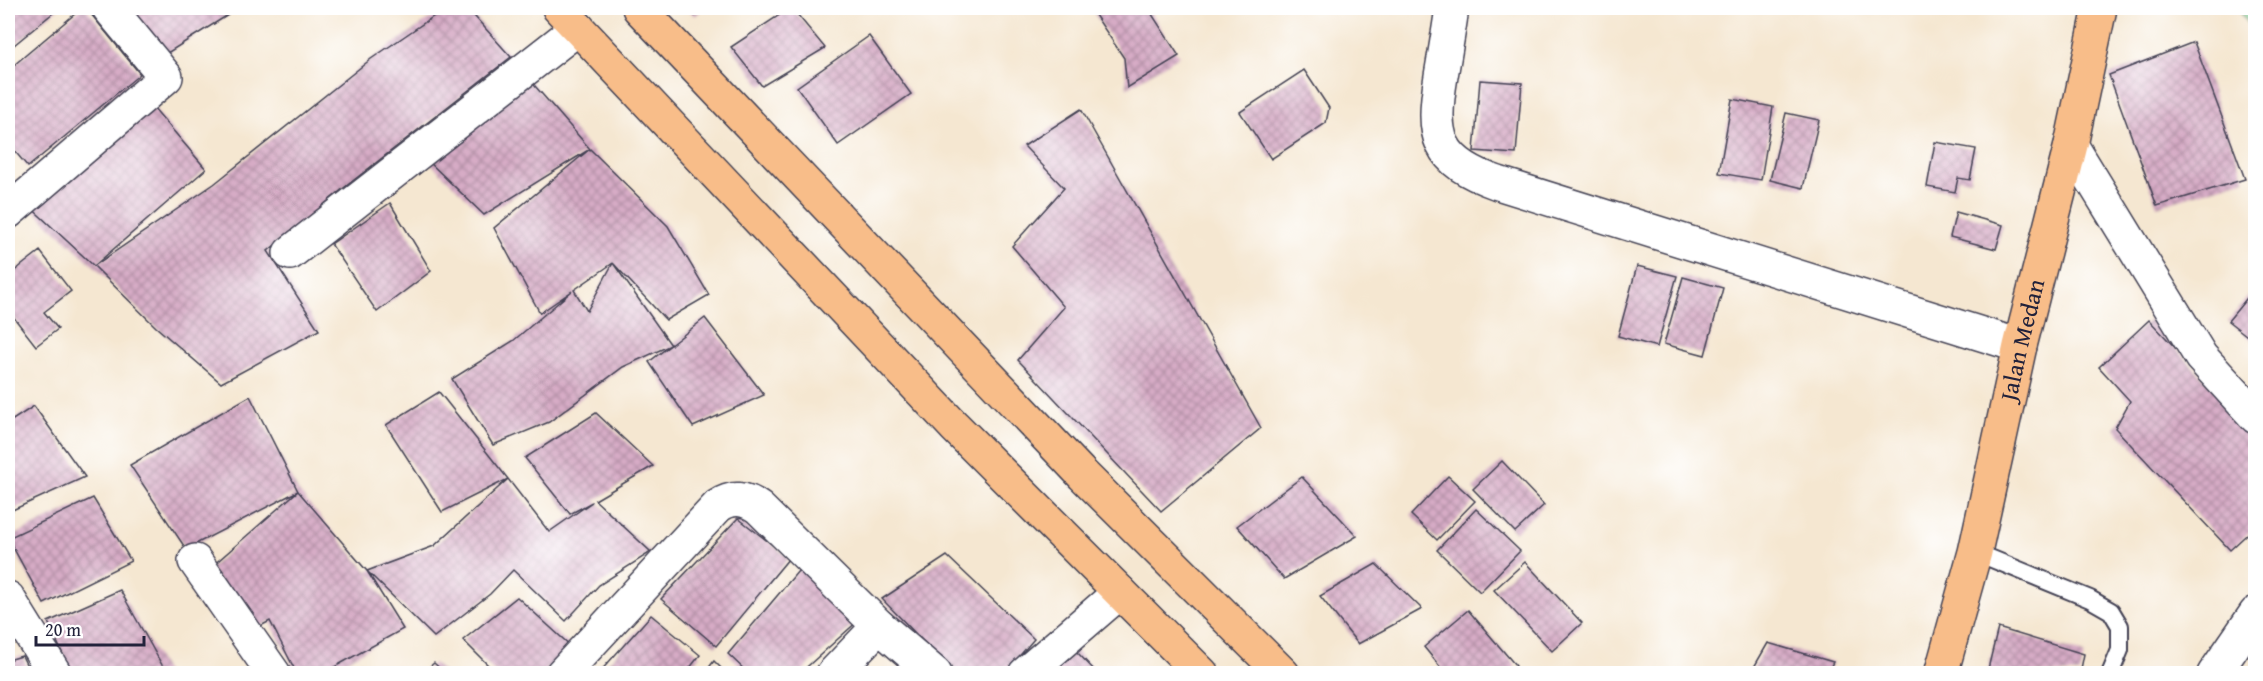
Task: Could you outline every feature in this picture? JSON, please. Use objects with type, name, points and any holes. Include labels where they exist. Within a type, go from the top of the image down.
[{"type":"main road","points":[[639,8],[1083,475],[1283,674]]},
{"type":"main road","name":"Jalan Medan","points":[[1941,674],[1975,552],[2020,346],[2071,145],[2100,8]]},
{"type":"main road","points":[[568,18],[954,426],[1196,671]]},
{"type":"street","points":[[8,212],[166,77],[109,8]]},
{"type":"street","points":[[1452,8],[1436,106],[1436,124],[1440,139],[1448,153],[1461,167],[1498,183],[2020,346]]},
{"type":"street","points":[[290,254],[568,18]]},
{"type":"street","points":[[2071,145],[2201,357],[2256,417]]},
{"type":"street","points":[[562,674],[718,506],[733,499],[750,501],[759,508],[879,626],[935,674]]},
{"type":"street","points":[[195,561],[274,674]]},
{"type":"street","points":[[1025,674],[1120,592]]},
{"type":"street","points":[[8,598],[55,674]]},
{"type":"street","points":[[2214,674],[2256,613]]},
{"type":"street","points":[[833,674],[879,626]]},
{"type":"lane","points":[[1975,552],[2090,599],[2111,611],[2120,626],[2120,650],[2109,674]]},
{"type":"green space","points":[[2239,8],[2255,8],[2255,38]]},
{"type":"building","points":[[8,8],[59,8],[8,50]]},
{"type":"building","points":[[82,8],[86,8],[140,74],[28,167],[8,143],[8,70]]},
{"type":"building","points":[[121,8],[221,8],[228,15],[164,55]]},
{"type":"building","points":[[446,8],[467,8],[511,57],[345,187],[268,251],[319,330],[221,383],[156,327],[94,266],[214,184],[371,59]]},
{"type":"building","points":[[686,8],[704,8],[695,16]]},
{"type":"building","points":[[790,8],[825,48],[762,86],[731,47]]},
{"type":"building","points":[[1100,8],[1148,8],[1179,56],[1127,88],[1124,58],[1093,12]]},
{"type":"building","points":[[869,36],[911,94],[838,145],[797,87]]},
{"type":"building","points":[[2194,42],[2245,179],[2157,206],[2109,75]]},
{"type":"building","points":[[1304,70],[1329,108],[1326,123],[1271,159],[1240,112]]},
{"type":"building","points":[[528,78],[590,149],[484,215],[424,157]]},
{"type":"building","points":[[1480,80],[1522,83],[1516,154],[1474,151]]},
{"type":"building","points":[[1732,99],[1773,107],[1761,180],[1719,173]]},
{"type":"building","points":[[147,100],[206,169],[94,266],[25,202]]},
{"type":"building","points":[[1081,109],[1261,428],[1161,511],[1018,360],[1064,307],[1012,246],[1064,188],[1024,146]]},
{"type":"building","points":[[1786,113],[1819,120],[1803,188],[1770,180]]},
{"type":"building","points":[[1935,142],[1976,149],[1970,180],[1958,178],[1955,192],[1927,187]]},
{"type":"building","points":[[590,149],[668,226],[709,295],[666,320],[613,263],[671,345],[623,367],[549,422],[493,445],[452,379],[513,341],[572,291],[540,313],[494,228]],"holes":[[[613,263],[587,311],[574,290]]]},
{"type":"building","points":[[390,203],[431,271],[377,312],[331,244]]},
{"type":"building","points":[[1956,212],[2003,225],[1996,249],[1950,237]]},
{"type":"building","points":[[40,251],[71,291],[44,312],[58,329],[36,346],[8,310],[8,276]]},
{"type":"building","points":[[1637,266],[1677,276],[1657,347],[1618,336]]},
{"type":"building","points":[[1683,277],[1723,288],[1705,355],[1664,344]]},
{"type":"building","points":[[2256,287],[2256,343],[2228,321]]},
{"type":"building","points":[[705,318],[764,395],[693,427],[649,362]]},
{"type":"building","points":[[2149,320],[2256,433],[2256,526],[2230,550],[2115,428],[2130,401],[2099,367]]},
{"type":"building","points":[[439,392],[508,479],[442,512],[386,425]]},
{"type":"building","points":[[250,396],[298,491],[186,549],[130,465]]},
{"type":"building","points":[[34,406],[85,477],[8,512],[8,423]]},
{"type":"building","points":[[596,413],[653,466],[595,500],[651,552],[599,585],[566,621],[513,570],[490,594],[434,637],[367,571],[434,546],[508,479],[549,532],[592,502],[570,514],[525,458]]},
{"type":"building","points":[[1502,461],[1544,505],[1515,532],[1473,489]]},
{"type":"building","points":[[1448,476],[1475,501],[1437,540],[1411,515]]},
{"type":"building","points":[[1302,477],[1357,536],[1284,579],[1237,526]]},
{"type":"building","points":[[298,491],[367,571],[403,629],[322,674],[297,674],[270,621],[251,631],[210,568]]},
{"type":"building","points":[[93,498],[131,561],[44,604],[8,538]]},
{"type":"building","points":[[1476,509],[1520,551],[1480,592],[1437,550]]},
{"type":"building","points":[[738,518],[789,558],[716,646],[661,599]]},
{"type":"building","points":[[947,556],[1034,639],[1004,674],[955,674],[882,599]]},
{"type":"building","points":[[1525,562],[1582,623],[1552,651],[1494,590]]},
{"type":"building","points":[[804,564],[860,619],[799,674],[749,674],[728,654]]},
{"type":"building","points":[[1376,564],[1422,609],[1358,644],[1320,596]]},
{"type":"building","points":[[120,590],[167,674],[72,674],[48,622]]},
{"type":"building","points":[[517,597],[573,648],[542,674],[497,674],[463,640]]},
{"type":"building","points":[[1468,610],[1516,666],[1507,674],[1446,674],[1424,647]]},
{"type":"building","points":[[651,615],[700,655],[685,674],[598,674]]},
{"type":"building","points":[[1998,628],[2084,654],[2080,674],[1987,673]]},
{"type":"building","points":[[1768,643],[1833,662],[1827,674],[1750,674]]},
{"type":"building","points":[[1075,650],[1098,674],[1051,674]]},
{"type":"building","points":[[22,656],[31,674],[8,674],[8,660]]},
{"type":"building","points":[[714,661],[727,674],[704,674]]},
{"type":"building","points":[[434,663],[446,674],[421,674]]}]
